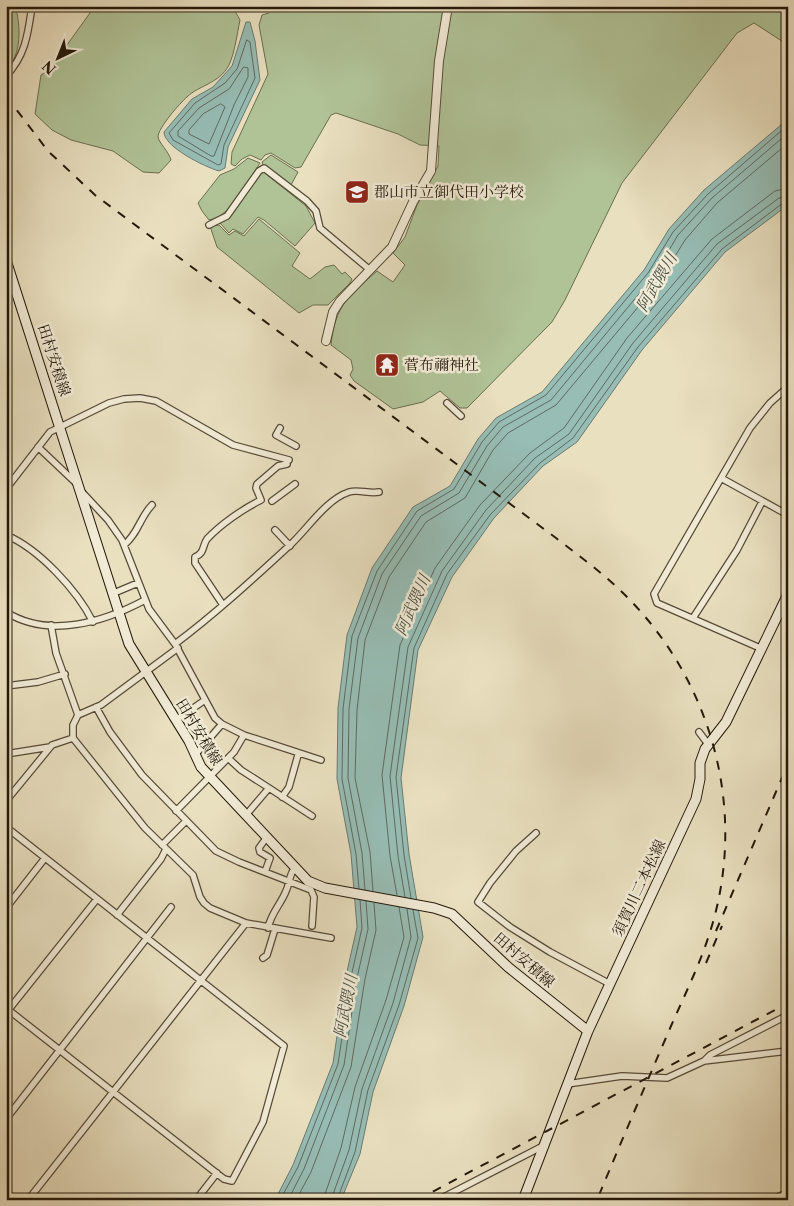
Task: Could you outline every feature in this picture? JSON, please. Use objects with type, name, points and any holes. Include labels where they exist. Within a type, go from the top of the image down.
[{"type":"main road","name":"田村安積線","points":[[6,260],[61,426],[129,644],[209,776],[295,868],[312,883],[343,892],[448,912],[458,918],[508,967],[588,1032]]},
{"type":"main road","name":"須賀川二本松線","points":[[523,1200],[588,1032],[696,799],[700,778],[700,763],[708,744],[720,732],[726,722],[760,648],[788,594]]},
{"type":"street","points":[[6,76],[19,62],[23,54],[32,6]]},
{"type":"street","points":[[326,341],[333,312],[340,301],[397,240],[412,202],[432,171],[439,61],[448,6]]},
{"type":"street","points":[[209,225],[225,218],[259,171],[264,168],[307,201],[316,211],[319,227],[370,270]]},
{"type":"street","points":[[760,648],[657,602],[654,594],[750,428],[770,403],[788,387]]},
{"type":"street","points":[[6,489],[50,432],[118,400],[149,399],[163,404],[233,445],[288,462],[278,466],[257,484],[256,488],[261,500],[225,523],[206,540],[203,552],[195,557],[195,563],[223,605]]},
{"type":"street","points":[[448,402],[461,416]]},
{"type":"street","points":[[280,428],[276,435],[296,446]]},
{"type":"street","points":[[38,447],[108,520],[124,544],[145,600],[155,618],[176,646],[205,700],[222,724],[244,735],[321,760]]},
{"type":"street","points":[[721,478],[762,502],[788,514]]},
{"type":"street","points":[[272,501],[295,484]]},
{"type":"street","points":[[331,938],[246,923],[206,906],[200,898],[193,875],[139,821],[73,738],[73,725],[78,715],[96,707],[147,672],[213,616],[290,546],[337,499],[351,492],[379,492]]},
{"type":"street","points":[[693,618],[732,558],[762,502]]},
{"type":"street","points":[[124,544],[134,535],[142,518],[152,505]]},
{"type":"street","points":[[275,530],[290,546]]},
{"type":"street","points":[[6,535],[32,549],[66,585],[93,622]]},
{"type":"street","points":[[114,593],[138,583]]},
{"type":"street","points":[[6,612],[25,621],[73,626],[93,622],[145,600]]},
{"type":"street","points":[[51,625],[56,653],[78,715]]},
{"type":"street","points":[[6,686],[38,682],[65,674]]},
{"type":"street","points":[[176,720],[205,700]]},
{"type":"street","points":[[96,707],[110,732],[138,770],[203,839],[224,856],[308,887],[314,895],[312,926]]},
{"type":"street","points":[[195,755],[222,724]]},
{"type":"street","points":[[699,732],[708,744]]},
{"type":"street","points":[[176,810],[234,752],[244,735]]},
{"type":"street","points":[[6,754],[50,747],[73,738]]},
{"type":"street","points":[[6,801],[50,747]]},
{"type":"street","points":[[282,798],[289,786],[298,754]]},
{"type":"street","points":[[228,758],[282,798],[312,816]]},
{"type":"street","points":[[246,814],[269,788]]},
{"type":"street","points":[[117,914],[161,859],[164,847],[186,821]]},
{"type":"street","points":[[6,827],[97,898],[200,981],[278,1040],[284,1049],[263,1122],[232,1182],[226,1181],[7,1010],[97,898]]},
{"type":"street","points":[[536,833],[516,851],[490,883],[478,902],[510,927],[550,952],[610,984]]},
{"type":"street","points":[[265,872],[270,858],[260,852],[259,848],[267,837]]},
{"type":"street","points":[[6,908],[45,858]]},
{"type":"street","points":[[268,928],[270,916],[286,892],[295,868]]},
{"type":"street","points":[[6,1119],[171,908]]},
{"type":"street","points":[[28,1200],[246,923]]},
{"type":"street","points":[[263,958],[267,955],[275,929]]},
{"type":"street","points":[[567,1084],[622,1076],[667,1078],[704,1061],[710,1056],[788,1015]]},
{"type":"street","points":[[704,1061],[788,1051]]},
{"type":"street","points":[[438,1200],[545,1144]]},
{"type":"street","points":[[196,1200],[217,1174]]},
{"type":"street","points":[[771,1200],[788,1192]]},
{"type":"green space","points":[[6,6],[15,6],[19,40],[15,56],[6,69]]},
{"type":"green space","points":[[95,6],[232,6],[240,20],[233,54],[225,71],[187,97],[165,122],[159,133],[160,142],[171,160],[159,173],[143,172],[113,151],[71,140],[52,130],[35,114],[41,75],[49,70]]},
{"type":"green space","points":[[271,6],[788,6],[788,45],[754,23],[737,33],[622,183],[565,300],[552,322],[467,408],[460,408],[440,391],[423,402],[393,409],[354,381],[350,375],[353,369],[351,360],[331,345],[333,331],[345,302],[359,287],[377,271],[393,282],[405,265],[393,253],[405,237],[417,205],[438,166],[439,146],[420,145],[398,134],[336,113],[331,115],[301,167],[295,168],[271,153],[265,155],[261,160],[250,155],[242,159],[235,166],[231,164],[232,152],[268,74],[259,25],[262,15],[269,13]]},
{"type":"green space","points":[[271,155],[298,172],[291,185],[263,165],[262,162]]},
{"type":"green space","points":[[248,158],[260,163],[232,205],[225,212],[209,220],[198,203],[220,175],[234,169]]},
{"type":"green space","points":[[261,170],[306,206],[315,223],[295,246],[258,217],[243,234],[233,229],[229,233],[220,223],[226,219]]},
{"type":"green space","points":[[259,219],[300,253],[292,266],[310,279],[325,267],[334,265],[342,274],[345,272],[352,279],[350,283],[328,305],[313,305],[299,313],[217,247],[210,226],[219,225],[229,235],[235,231],[244,236]]},
{"type":"water","points":[[246,22],[250,22],[255,41],[260,80],[228,147],[225,168],[219,171],[186,156],[171,144],[164,132],[192,99],[213,87],[232,66]]},
{"type":"water","name":"阿武隈川","points":[[788,119],[788,205],[725,252],[642,350],[577,442],[543,466],[494,518],[452,577],[418,650],[401,778],[409,854],[423,937],[404,1006],[373,1092],[360,1154],[341,1200],[275,1200],[293,1165],[333,1063],[346,976],[357,927],[351,854],[337,779],[338,708],[347,635],[372,568],[413,507],[450,486],[478,439],[496,418],[542,392],[644,270],[669,229],[704,190]]},
{"type":"railway","points":[[6,96],[48,151],[95,195],[556,538],[621,591],[641,612],[667,645],[688,681],[704,718],[716,758],[723,798],[725,839],[722,881],[713,922],[699,962],[597,1200]]},
{"type":"railway","points":[[716,931],[788,764]]},
{"type":"railway","points":[[706,963],[722,926]]},
{"type":"railway","points":[[417,1200],[788,1003]]},
{"type":"place","name":"郡山市立御代田小学校","points":[[357,192]]},
{"type":"place","name":"菅布禰神社","points":[[387,365]]}]
